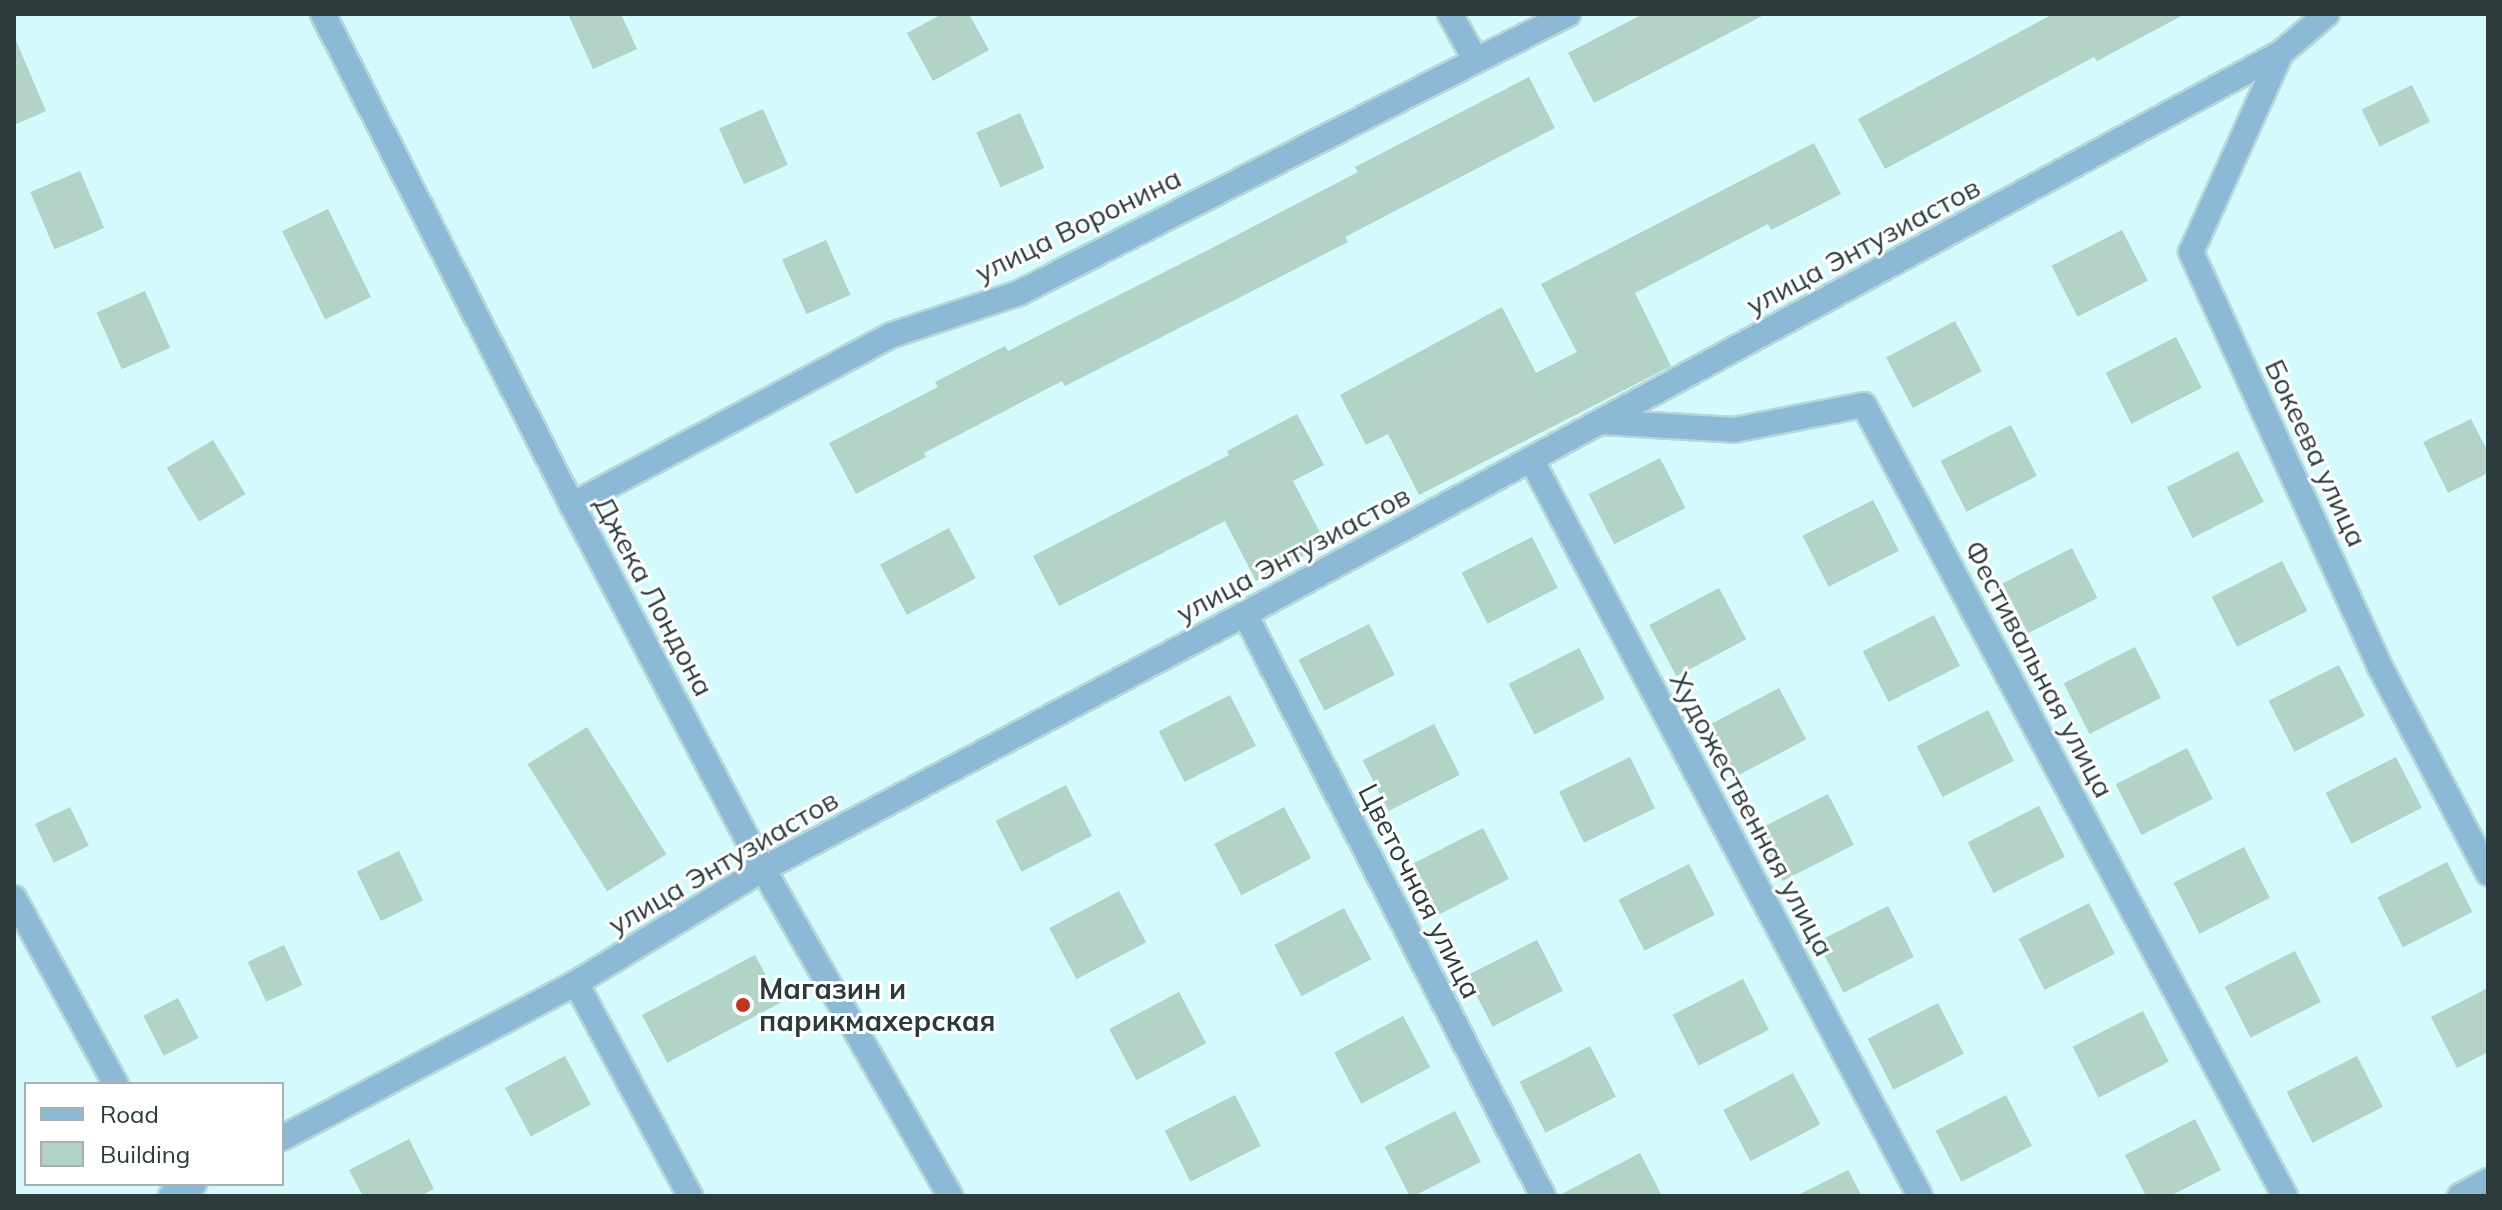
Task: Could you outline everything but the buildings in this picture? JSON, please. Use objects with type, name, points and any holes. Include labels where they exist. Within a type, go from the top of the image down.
[{"type":"street","name":"Джека Лондона","points":[[323,14],[572,505],[763,869],[950,1196]]},
{"type":"street","points":[[1450,14],[1475,59]]},
{"type":"street","name":"улица Воронина","points":[[572,505],[892,335],[1019,293],[1568,14]]},
{"type":"street","name":"улица Энтузиастов","points":[[284,1137],[576,983],[763,869],[1245,614],[2281,53],[2327,14]]},
{"type":"street","name":"Бокеева улица","points":[[2281,53],[2191,252],[2380,667],[2488,873]]},
{"type":"street","name":"Фестивальная улица","points":[[1601,422],[1734,430],[1864,405],[2285,1196]]},
{"type":"street","name":"Художественная улица","points":[[1531,459],[1920,1196]]},
{"type":"street","name":"Цветочная улица","points":[[1245,614],[1543,1196]]},
{"type":"street","points":[[14,898],[115,1082]]},
{"type":"street","points":[[576,983],[690,1196]]},
{"type":"street","points":[[2460,1196],[2488,1181]]},
{"type":"street","points":[[172,1196],[190,1186]]},
{"type":"place","name":"Магазин и парикмахерская","points":[[743,1005]]}]
